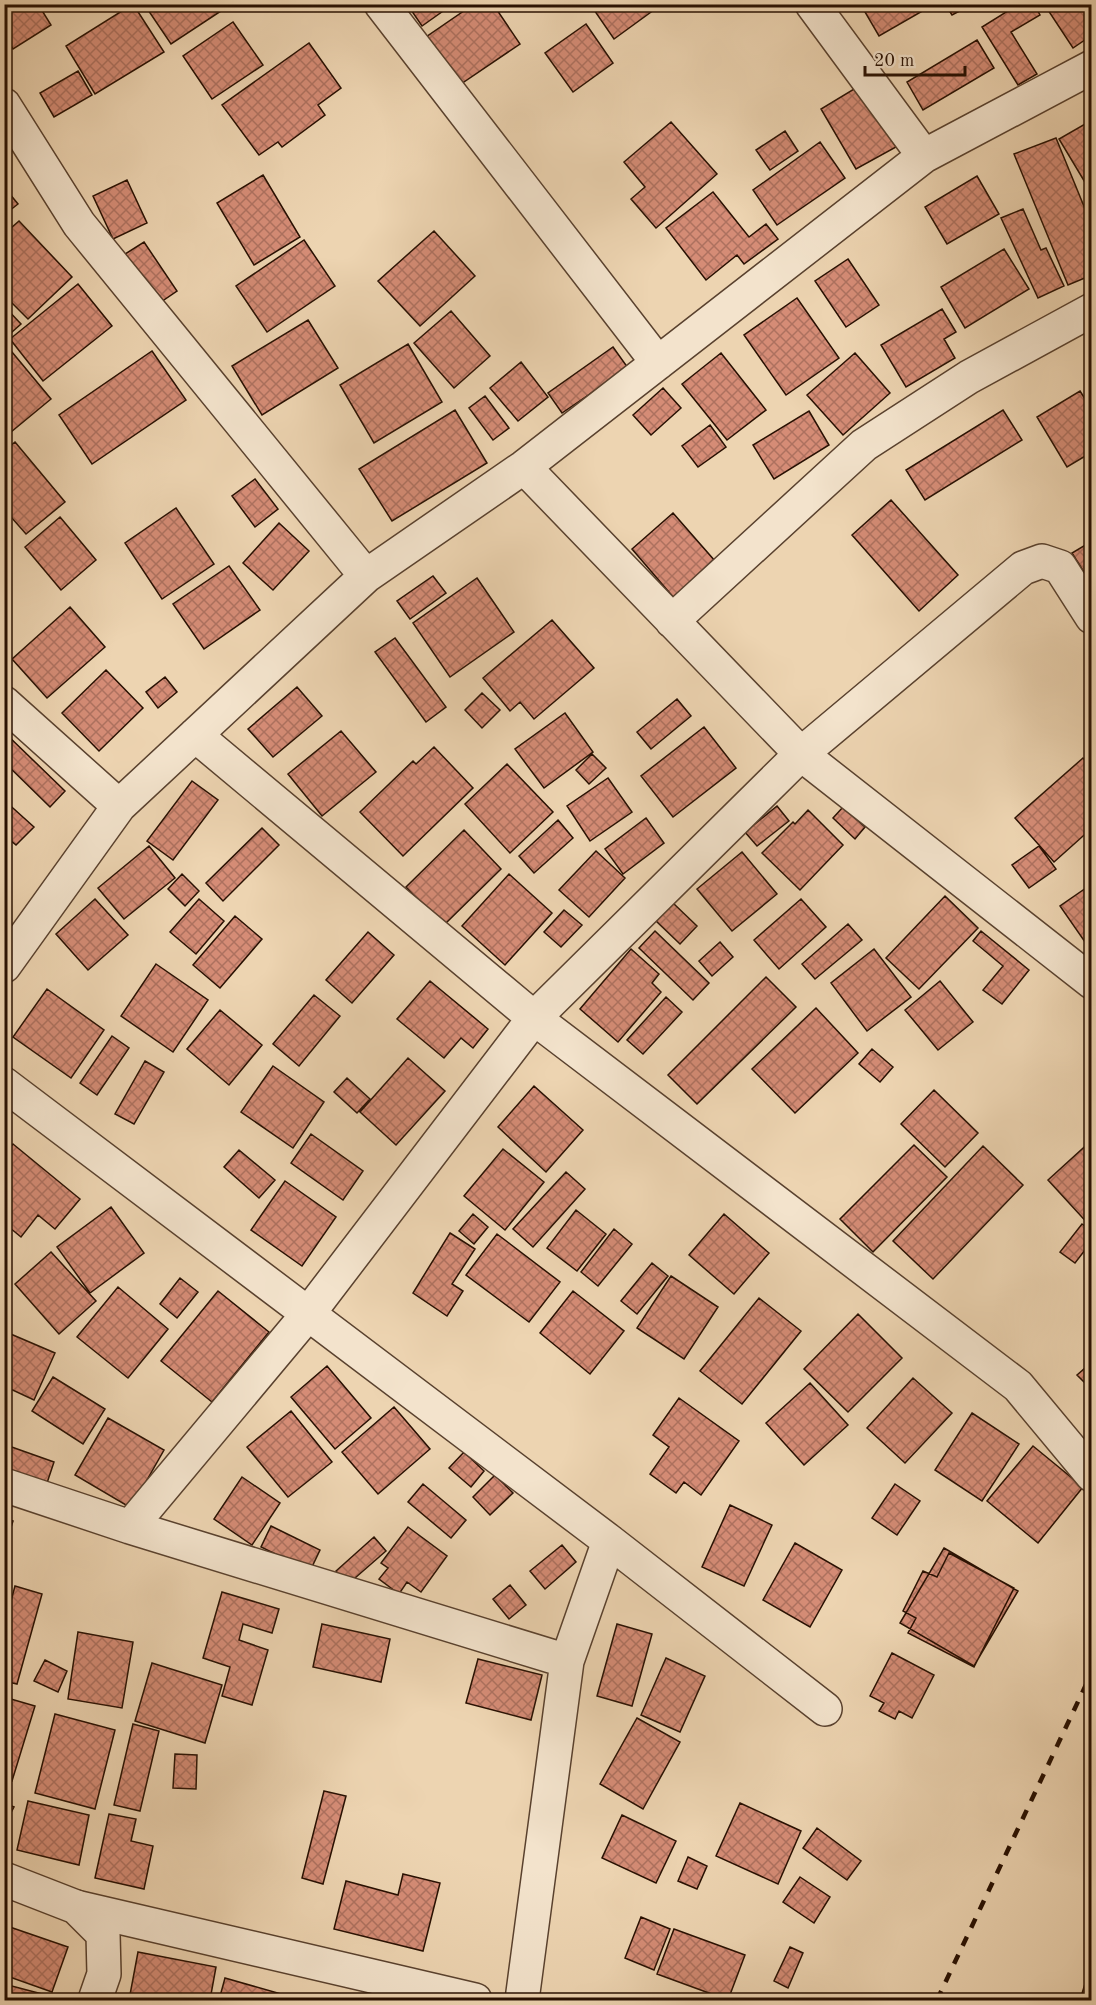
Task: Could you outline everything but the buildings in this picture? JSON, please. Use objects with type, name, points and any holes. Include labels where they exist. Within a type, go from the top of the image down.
[{"type":"street","points":[[381,4],[658,363]]},
{"type":"street","points":[[812,4],[924,156]]},
{"type":"street","points":[[4,966],[119,806],[366,576],[524,467],[924,156],[1092,67]]},
{"type":"street","points":[[4,105],[80,224],[366,576]]},
{"type":"street","points":[[672,621],[864,445],[969,377],[1092,310]]},
{"type":"street","points":[[524,467],[801,754],[1092,982]]},
{"type":"street","points":[[130,1527],[308,1314],[534,1018],[801,754],[1023,568],[1042,561],[1060,567],[1092,617]]},
{"type":"street","points":[[4,703],[119,806]]},
{"type":"street","points":[[195,735],[534,1018],[1018,1386],[1092,1475]]},
{"type":"street","points":[[4,1084],[609,1541],[825,1709]]},
{"type":"street","points":[[4,1485],[130,1527],[567,1661]]},
{"type":"street","points":[[522,2001],[567,1661],[609,1541]]},
{"type":"street","points":[[4,1879],[76,1907],[475,2001]]},
{"type":"street","points":[[76,1907],[103,1934],[104,1974],[95,2001]]},
{"type":"railway","points":[[937,2000],[1092,1672]]}]
